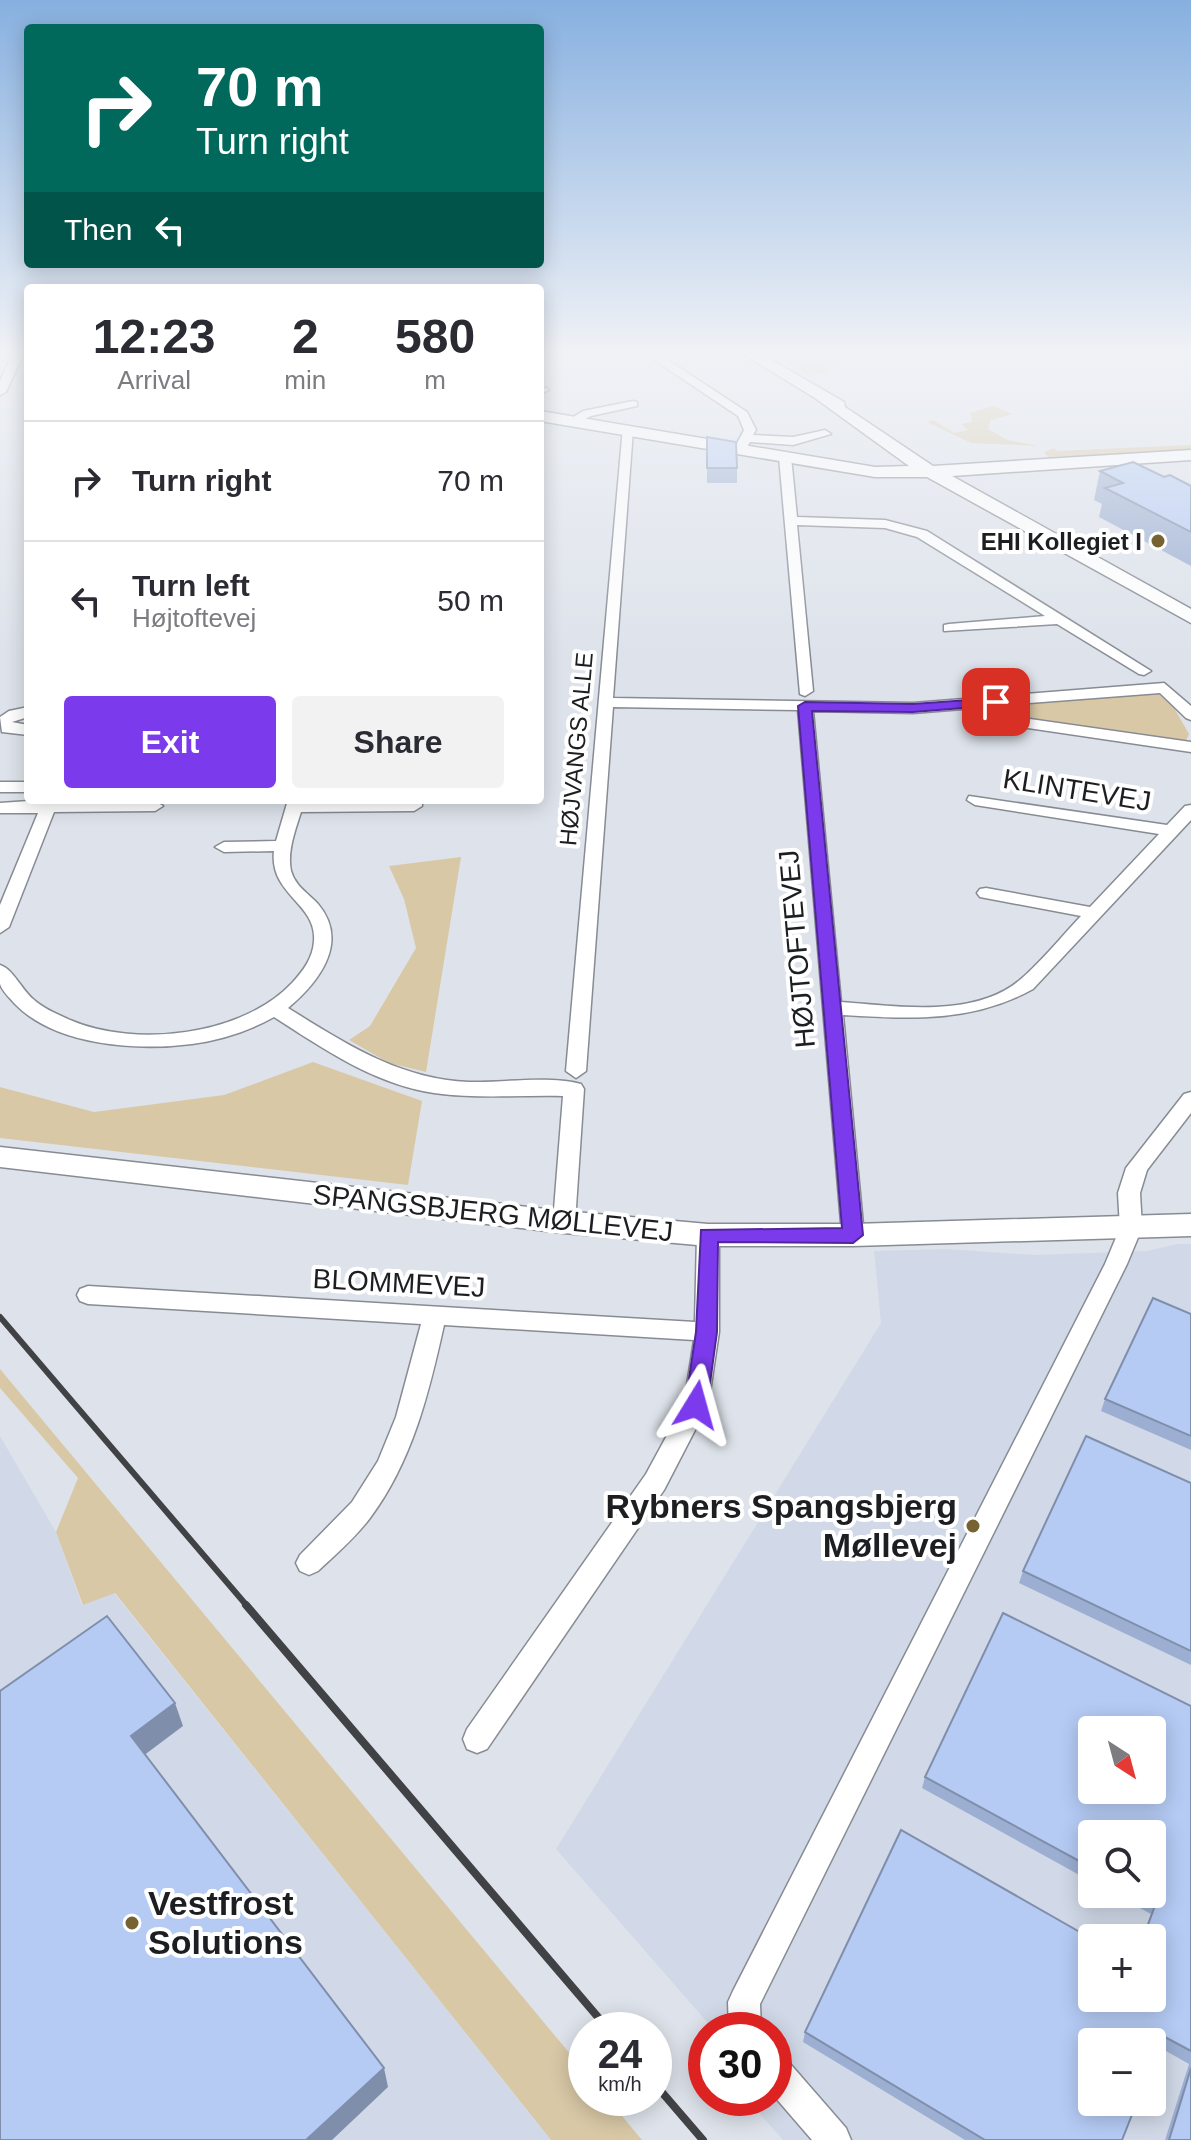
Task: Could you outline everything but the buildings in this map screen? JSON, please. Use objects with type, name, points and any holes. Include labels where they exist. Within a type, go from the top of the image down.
[{"type":"street","name":"HØJVANGS ALLE","points":[[564,1222],[625,455]]},
{"type":"street","points":[[779,455],[875,472],[1191,455]]},
{"type":"street","points":[[912,455],[1022,516],[1078,552]]},
{"type":"street","points":[[914,455],[1191,617]]},
{"type":"street","name":"HØJTOFTEVEJ","points":[[785,457],[830,1008],[853,1235]]},
{"type":"street","points":[[790,521],[875,523],[922,534],[1144,671]]},
{"type":"street","points":[[949,628],[1062,619]]},
{"type":"street","points":[[606,702],[805,699],[913,708],[1164,688],[1191,715]]},
{"type":"street","points":[[968,705],[976,714],[987,717],[1191,747]]},
{"type":"street","points":[[24,713],[14,714],[4,721],[8,729],[24,730]]},
{"type":"street","points":[[0,787],[24,787]]},
{"type":"street","name":"KLINTEVEJ","points":[[975,800],[1171,831]]},
{"type":"street","points":[[0,808],[50,804],[155,806]]},
{"type":"street","points":[[0,927],[50,804]]},
{"type":"street","points":[[0,971],[13,992],[43,1016],[90,1031],[145,1041],[185,1040],[223,1032],[275,1009],[302,987],[319,960],[325,936],[316,913],[283,876],[285,846],[295,804],[414,804]]},
{"type":"street","points":[[830,1008],[945,1013],[991,1004],[1026,985],[1191,810]]},
{"type":"street","points":[[224,847],[285,846]]},
{"type":"street","points":[[986,893],[1093,913]]},
{"type":"street","points":[[275,1009],[361,1062],[394,1076],[434,1086],[575,1080]]},
{"type":"street","points":[[744,2012],[744,2002],[1087,1322],[1131,1228],[1129,1193],[1137,1168],[1191,1099]]},
{"type":"street","name":"SPANGSBJERG MØLLEVEJ","points":[[0,1157],[564,1222],[708,1235],[853,1235],[1191,1225]]},
{"type":"street","points":[[477,1739],[655,1482],[696,1405],[707,1332],[708,1235]]},
{"type":"street","name":"BLOMMEVEJ","points":[[88,1295],[707,1332]]},
{"type":"street","points":[[309,1563],[361,1510],[387,1466],[412,1414],[435,1315]]},
{"type":"street","points":[[792,2092],[834,2140]]},
{"type":"shaded area","points":[[1046,455],[1109,455],[1048,457]]},
{"type":"shaded area","points":[[1158,694],[1170,701],[1189,734],[1185,743],[987,713],[980,707]]},
{"type":"shaded area","points":[[461,857],[426,1072],[389,1063],[349,1040],[370,1026],[416,948],[404,899],[389,866]]},
{"type":"shaded area","points":[[313,1062],[422,1101],[408,1185],[0,1138],[0,1087],[94,1112],[224,1095]]},
{"type":"shaded area","name":"Rybners Spangsbjerg Møllevej","points":[[1191,1244],[1191,2140],[783,2140],[762,2116],[792,2116],[792,2012],[698,2012],[556,1849],[881,1323],[874,1251],[946,1249],[1034,1255],[1147,1251]]},
{"type":"shaded area","points":[[0,1369],[568,2051],[568,2116],[622,2116],[642,2140],[551,2140],[115,1593],[83,1605],[56,1532],[78,1478],[0,1388]]},
{"type":"shaded area","name":"Vestfrost Solutions","points":[[0,1436],[56,1532],[82,1605],[114,1593],[551,2140],[0,2140]]},
{"type":"railway","points":[[0,1317],[248,1607]]},
{"type":"railway","points":[[246,1605],[594,2012]]},
{"type":"railway","points":[[672,2104],[703,2140]]},
{"type":"place","name":"EHI Kollegiet I","points":[[1158,541]]},
{"type":"place","name":"Rybners Spangsbjerg Møllevej","points":[[973,1526]]},
{"type":"place","name":"Vestfrost Solutions","points":[[132,1923]]},
{"type":"route","points":[[696,1405],[707,1332],[708,1235],[853,1235],[805,706],[913,708],[996,702]]}]
